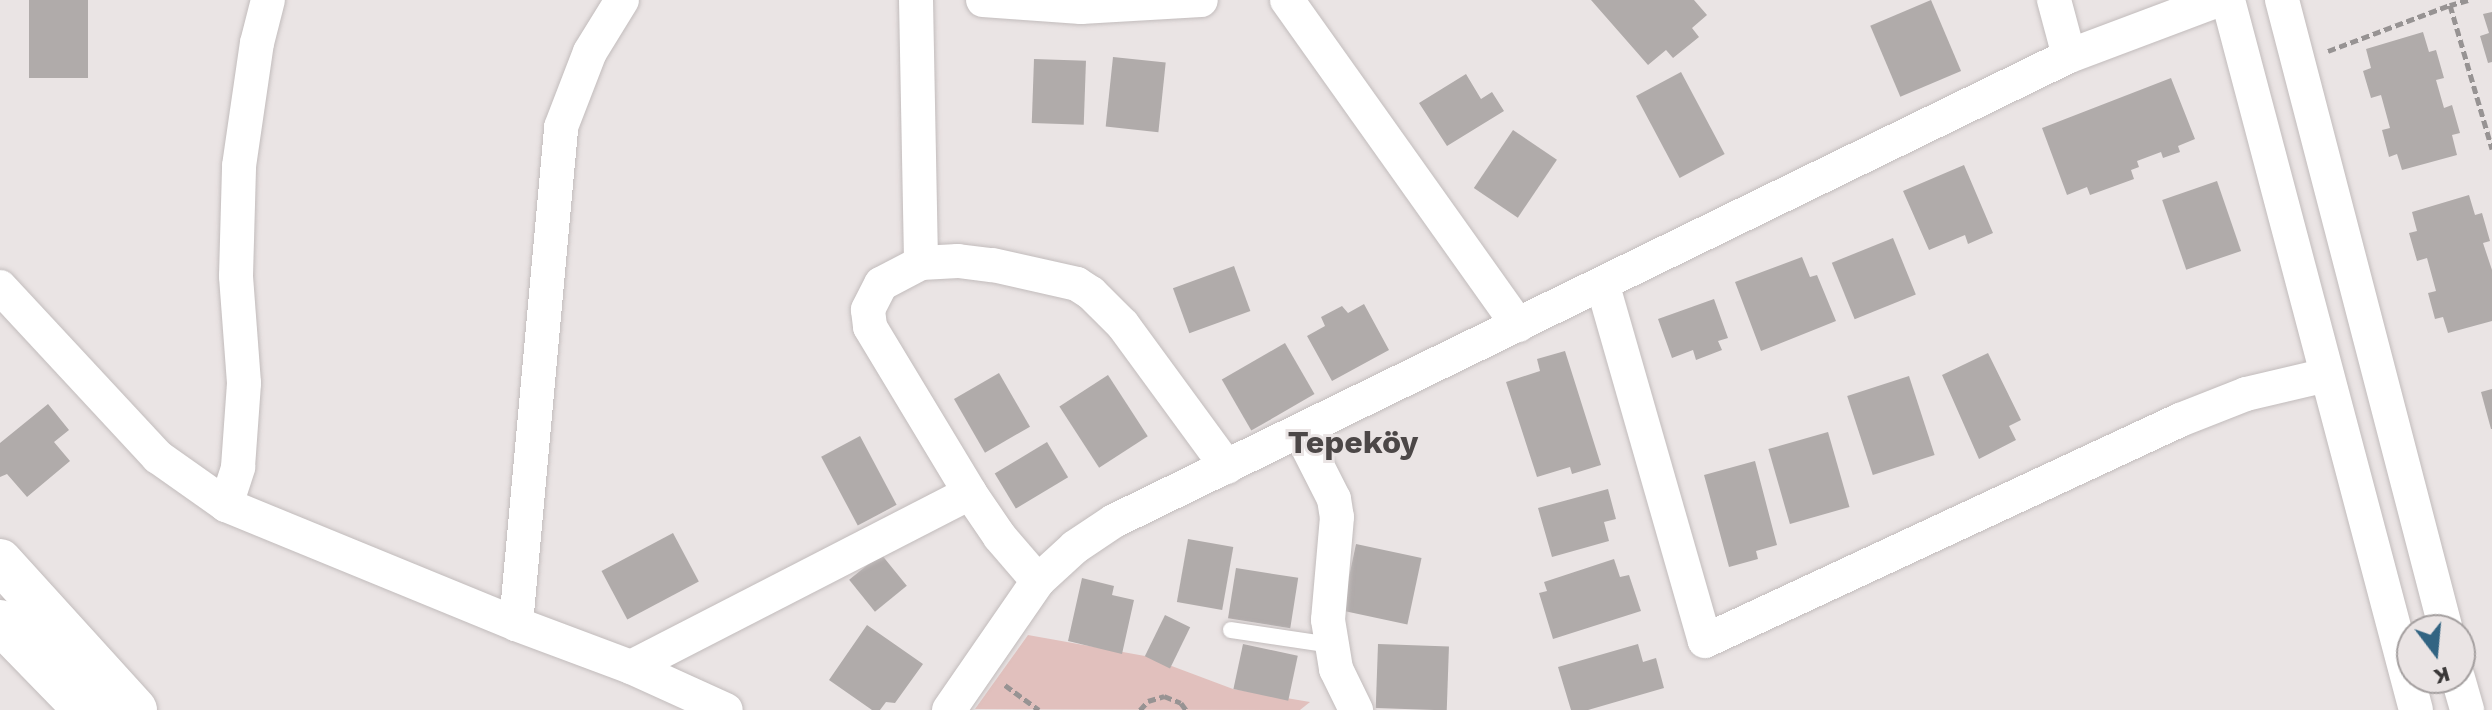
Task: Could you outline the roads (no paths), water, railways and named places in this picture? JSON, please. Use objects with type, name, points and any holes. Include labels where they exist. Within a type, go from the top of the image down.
[{"type":"main road","points":[[0,561],[135,710]]},
{"type":"main road","points":[[0,622],[86,710]]},
{"type":"street","points":[[226,505],[238,467],[244,383],[236,276],[239,166],[257,43],[268,0]]},
{"type":"street","points":[[516,624],[561,127],[590,52],[622,0]]},
{"type":"street","points":[[916,0],[921,263]]},
{"type":"street","points":[[983,0],[1081,7],[1201,0]]},
{"type":"street","points":[[1287,0],[1518,325]]},
{"type":"street","points":[[2054,0],[2069,56]]},
{"type":"street","points":[[949,710],[1038,581],[1075,547],[1114,521],[1603,286],[2069,56],[2218,0]]},
{"type":"street","points":[[2228,0],[2416,710]]},
{"type":"street","points":[[2282,0],[2442,614]]},
{"type":"street","points":[[1038,581],[1000,537],[970,493],[870,327],[868,310],[881,284],[921,263],[958,261],[993,265],[1077,284],[1091,293],[1123,325],[1227,467]]},
{"type":"street","points":[[1603,286],[1705,641],[2180,420],[2246,394],[2327,375]]},
{"type":"street","points":[[0,287],[158,457],[226,505],[516,624],[631,667],[726,710]]},
{"type":"street","points":[[2316,334],[2365,323]]},
{"type":"street","points":[[1300,432],[1329,483],[1337,517],[1329,591],[1331,645],[1336,669],[1353,709]]},
{"type":"street","points":[[631,667],[970,493]]},
{"type":"lane","points":[[1231,630],[1331,645]]},
{"type":"district","name":"Tepeköy","points":[[1353,442]]}]
